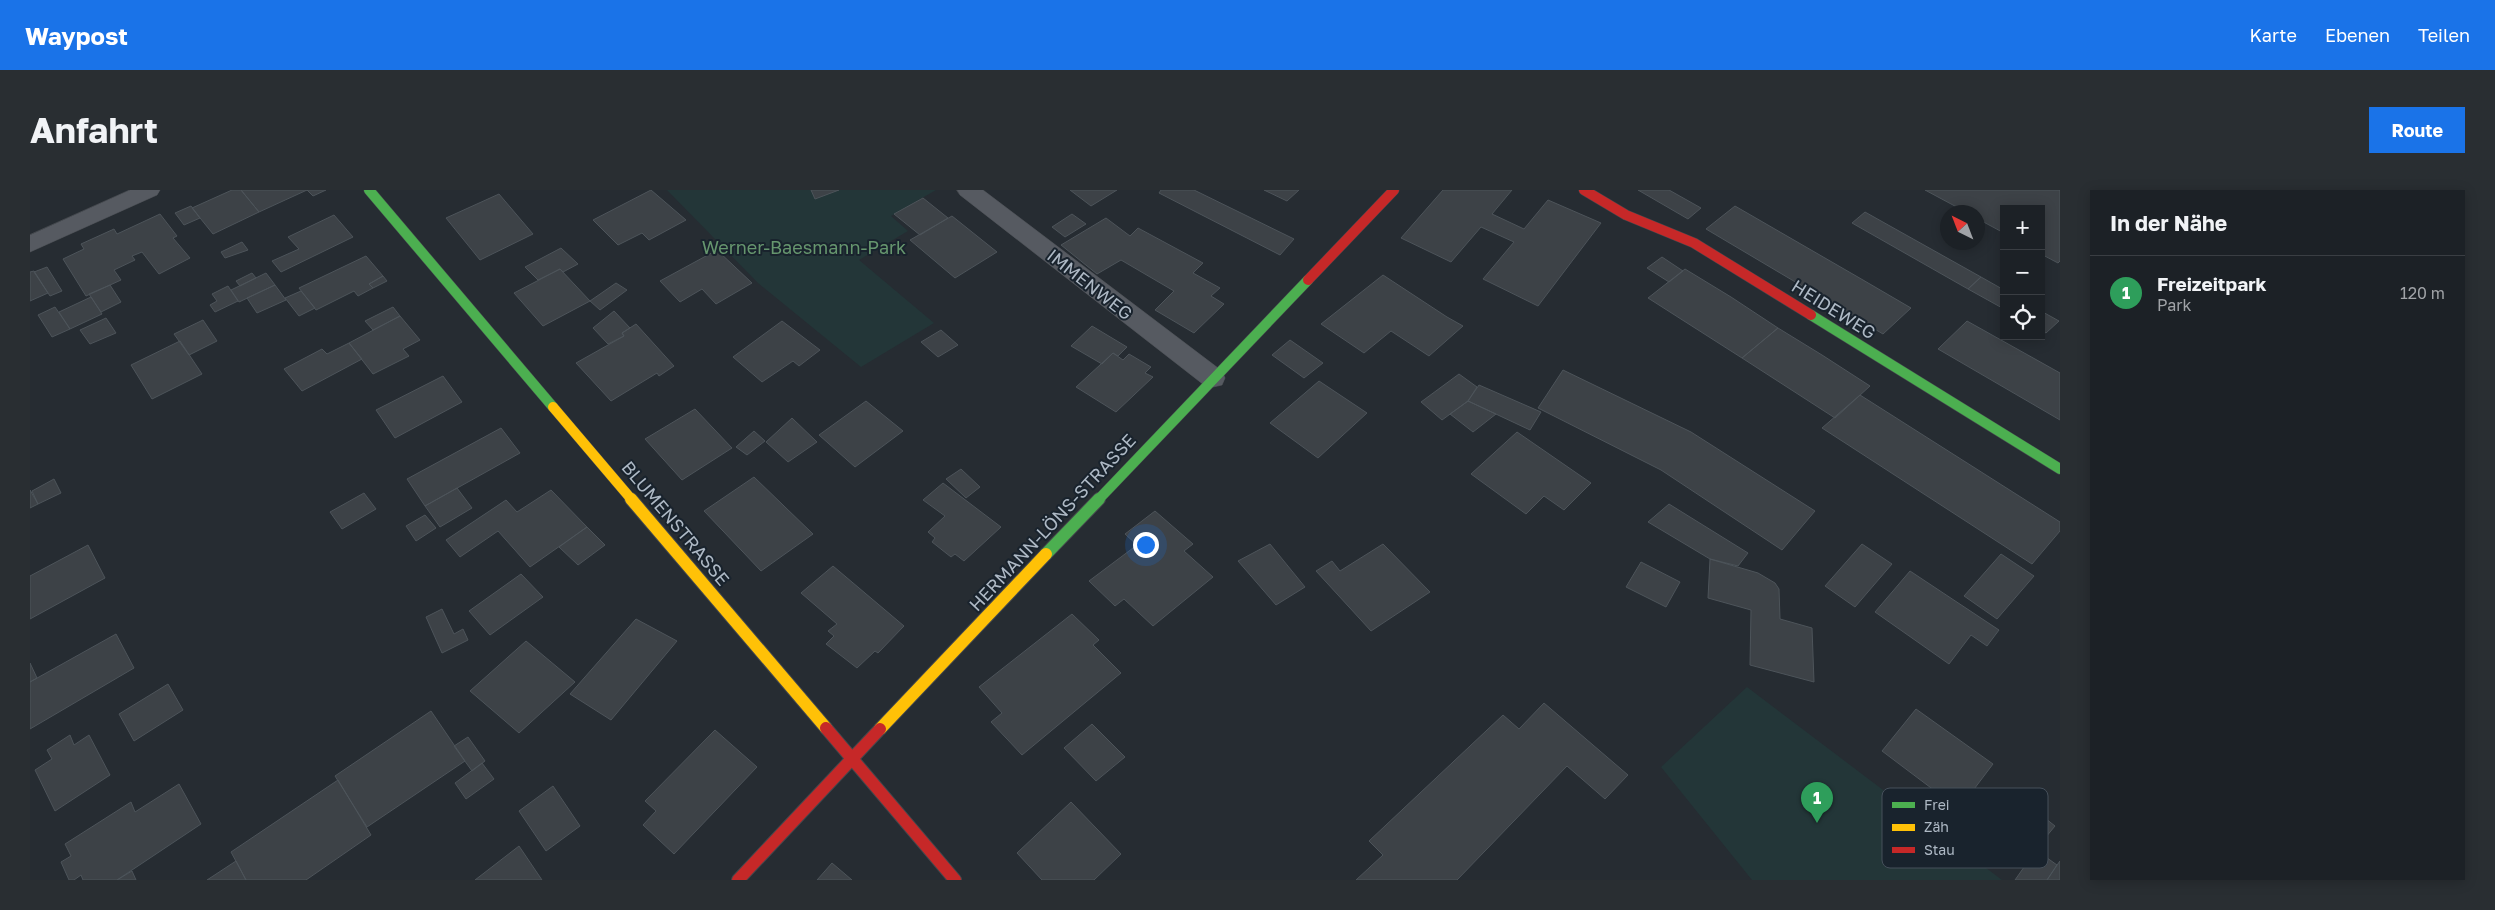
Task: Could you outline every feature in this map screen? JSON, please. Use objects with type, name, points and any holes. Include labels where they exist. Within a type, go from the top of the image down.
[{"type":"street","points":[[30,244],[149,190]]},
{"type":"street","name":"BLUMENSTRASSE","points":[[369,190],[955,880]]},
{"type":"street","name":"IMMENWEG","points":[[968,190],[1213,378]]},
{"type":"street","name":"HERMANN-LÖNS-STRASSE","points":[[738,880],[1213,378],[1394,190]]},
{"type":"street","name":"HEIDEWEG","points":[[1584,190],[1626,216],[1694,243],[2060,469]]},
{"type":"green space","name":"Werner-Baesmann-Park","points":[[667,190],[936,190],[891,216],[908,231],[859,260],[934,323],[861,367],[758,283]]},
{"type":"green space","points":[[1747,687],[1882,789],[1882,868],[1986,868],[2002,880],[1752,880],[1661,767]]},
{"type":"building","points":[[232,190],[241,190],[259,212],[213,234],[192,208]]},
{"type":"building","points":[[241,190],[307,190],[259,212]]},
{"type":"building","points":[[307,190],[326,190],[313,196]]},
{"type":"building","points":[[651,190],[686,220],[649,240],[642,233],[618,245],[593,220]]},
{"type":"building","points":[[811,190],[839,190],[815,199]]},
{"type":"building","points":[[1070,190],[1117,190],[1091,206]]},
{"type":"building","points":[[1161,190],[1194,190],[1294,239],[1280,255],[1159,193]]},
{"type":"building","points":[[1264,190],[1299,190],[1287,201]]},
{"type":"building","points":[[1443,190],[1512,190],[1492,214],[1524,229],[1548,200],[1601,223],[1538,306],[1483,279],[1514,242],[1481,227],[1451,262],[1401,238]]},
{"type":"building","points":[[1638,190],[1669,190],[1701,208],[1688,219]]},
{"type":"building","points":[[1925,190],[2060,190],[2060,261],[2058,263],[2045,256],[2045,205],[2000,205],[2000,231],[1985,223],[1985,205],[1953,205]]},
{"type":"building","points":[[499,194],[533,234],[480,260],[446,218]]},
{"type":"building","points":[[923,198],[948,218],[920,235],[894,214]]},
{"type":"building","points":[[191,206],[200,218],[184,225],[175,213]]},
{"type":"building","points":[[1735,206],[1911,308],[1883,334],[1706,229]]},
{"type":"building","points":[[1865,212],[1981,277],[1968,289],[1852,223]]},
{"type":"building","points":[[160,214],[177,236],[173,238],[190,258],[159,274],[142,252],[132,256],[135,260],[114,270],[121,280],[86,296],[63,259],[84,249],[81,244],[114,229],[117,234]]},
{"type":"building","points":[[1072,214],[1086,224],[1065,237],[1052,227]]},
{"type":"building","points":[[334,215],[353,237],[281,272],[272,261],[299,249],[288,237]]},
{"type":"building","points":[[952,216],[997,252],[955,278],[910,240]]},
{"type":"building","points":[[1106,218],[1130,236],[1138,228],[1203,263],[1193,273],[1220,288],[1211,296],[1224,304],[1194,333],[1155,310],[1174,291],[1121,260],[1097,274],[1061,245]]},
{"type":"building","points":[[242,242],[248,250],[225,258],[221,252]]},
{"type":"building","points":[[561,248],[578,264],[563,272],[560,269],[538,280],[525,267]]},
{"type":"building","points":[[717,250],[752,283],[716,304],[702,289],[680,302],[660,281]]},
{"type":"building","points":[[366,256],[383,276],[369,284],[373,288],[358,296],[354,291],[316,310],[299,288]]},
{"type":"building","points":[[1662,257],[1683,271],[1669,282],[1647,268]]},
{"type":"building","points":[[47,267],[62,291],[50,296],[34,272]]},
{"type":"building","points":[[560,269],[590,301],[543,326],[514,293]]},
{"type":"building","points":[[1685,269],[1778,328],[1742,358],[1648,298]]},
{"type":"building","points":[[34,271],[48,293],[30,301],[30,272]]},
{"type":"building","points":[[252,273],[256,278],[240,286],[236,281]]},
{"type":"building","points":[[266,273],[275,285],[239,302],[231,290]]},
{"type":"building","points":[[1383,275],[1463,326],[1429,356],[1391,331],[1364,353],[1321,324]]},
{"type":"building","points":[[383,276],[387,281],[373,288],[369,284]]},
{"type":"building","points":[[1981,277],[2000,288],[2000,307],[1968,289]]},
{"type":"building","points":[[616,283],[627,290],[600,310],[590,301]]},
{"type":"building","points":[[110,285],[121,302],[101,312],[89,294]]},
{"type":"building","points":[[275,285],[286,300],[257,313],[247,298]]},
{"type":"building","points":[[228,286],[238,301],[215,312],[210,305],[217,301],[212,294]]},
{"type":"building","points":[[301,291],[315,308],[299,316],[285,298]]},
{"type":"building","points":[[91,297],[102,314],[70,329],[59,312]]},
{"type":"building","points":[[55,307],[70,329],[52,337],[38,315]]},
{"type":"building","points":[[393,307],[400,316],[373,330],[365,321]]},
{"type":"building","points":[[614,311],[630,328],[622,333],[624,336],[608,344],[593,328]]},
{"type":"building","points":[[2045,313],[2059,321],[2045,332]]},
{"type":"building","points":[[400,316],[420,340],[403,349],[409,356],[373,374],[349,343]]},
{"type":"building","points":[[106,318],[116,333],[90,344],[80,330]]},
{"type":"building","points":[[203,320],[217,341],[189,355],[174,334]]},
{"type":"building","points":[[782,321],[820,350],[799,366],[793,361],[762,382],[733,357]]},
{"type":"building","points":[[1967,321],[2060,373],[2060,420],[1938,349]]},
{"type":"building","points":[[636,324],[674,366],[659,376],[657,373],[611,401],[576,363],[624,336],[622,333]]},
{"type":"building","points":[[1092,326],[1127,347],[1118,356],[1113,353],[1102,364],[1071,346]]},
{"type":"building","points":[[1778,328],[1870,386],[1835,418],[1742,358]]},
{"type":"building","points":[[941,330],[958,345],[938,357],[921,342]]},
{"type":"building","points":[[1290,340],[1323,363],[1304,378],[1272,355]]},
{"type":"building","points":[[180,341],[202,374],[152,399],[131,365]]},
{"type":"building","points":[[349,343],[362,359],[302,391],[284,369],[322,349],[327,354]]},
{"type":"building","points":[[1113,353],[1123,360],[1129,354],[1151,367],[1145,373],[1153,377],[1116,412],[1076,387]]},
{"type":"building","points":[[1563,370],[1691,432],[1815,511],[1782,550],[1661,470],[1538,408]]},
{"type":"building","points":[[1459,374],[1477,387],[1468,401],[1442,420],[1421,402]]},
{"type":"building","points":[[443,376],[462,402],[395,438],[376,410]]},
{"type":"building","points":[[1319,381],[1367,413],[1318,458],[1270,423]]},
{"type":"building","points":[[1479,385],[1541,412],[1530,430],[1468,401]]},
{"type":"building","points":[[1860,395],[2060,522],[2060,531],[2032,564],[1822,428]]},
{"type":"building","points":[[866,401],[903,431],[855,467],[819,435]]},
{"type":"building","points":[[1468,401],[1496,414],[1473,432],[1450,414]]},
{"type":"building","points":[[695,409],[732,448],[682,480],[645,439]]},
{"type":"building","points":[[792,418],[817,442],[788,462],[766,442]]},
{"type":"building","points":[[501,428],[520,453],[425,506],[407,479]]},
{"type":"building","points":[[754,431],[765,441],[747,455],[736,447]]},
{"type":"building","points":[[1517,432],[1591,483],[1564,510],[1544,496],[1526,514],[1471,474]]},
{"type":"building","points":[[961,469],[980,487],[966,498],[946,479]]},
{"type":"building","points":[[754,477],[813,534],[761,571],[704,511]]},
{"type":"building","points":[[54,479],[61,493],[38,504],[32,491]]},
{"type":"building","points":[[943,483],[1001,527],[964,561],[955,554],[951,557],[932,542],[935,538],[928,532],[945,516],[923,500]]},
{"type":"building","points":[[457,488],[472,508],[440,527],[425,506]]},
{"type":"building","points":[[30,490],[38,504],[30,508]]},
{"type":"building","points":[[551,490],[587,527],[530,567],[498,531],[460,557],[446,540],[506,500],[517,512]]},
{"type":"building","points":[[364,493],[376,509],[342,529],[330,512]]},
{"type":"building","points":[[1669,504],[1748,553],[1738,566],[1710,559],[1648,522]]},
{"type":"building","points":[[1155,511],[1193,544],[1184,551],[1213,577],[1153,626],[1124,599],[1115,606],[1089,581],[1137,545],[1125,534]]},
{"type":"building","points":[[425,515],[436,528],[416,541],[406,526]]},
{"type":"building","points":[[587,527],[605,545],[578,565],[559,547]]},
{"type":"building","points":[[1270,544],[1305,587],[1276,605],[1238,561]]},
{"type":"building","points":[[1383,544],[1430,592],[1371,631],[1316,571],[1332,561],[1340,571]]},
{"type":"building","points":[[1862,544],[1892,564],[1855,607],[1825,586]]},
{"type":"building","points":[[88,545],[105,578],[30,619],[30,576]]},
{"type":"building","points":[[2001,554],[2034,576],[1997,619],[1964,596]]},
{"type":"building","points":[[1710,559],[1758,573],[1775,583],[1779,589],[1780,619],[1812,628],[1814,682],[1750,665],[1751,610],[1708,598]]},
{"type":"building","points":[[1641,562],[1680,582],[1666,607],[1626,587]]},
{"type":"building","points":[[833,566],[904,626],[878,653],[875,651],[857,668],[826,644],[834,636],[828,631],[837,624],[801,593]]},
{"type":"building","points":[[1910,571],[1999,630],[1987,646],[1971,635],[1949,664],[1875,612]]},
{"type":"building","points":[[521,574],[543,597],[490,635],[469,611]]},
{"type":"building","points":[[442,609],[454,634],[463,629],[468,640],[442,653],[426,617]]},
{"type":"building","points":[[1072,614],[1099,640],[1093,645],[1121,673],[1022,755],[991,722],[1002,713],[979,687]]},
{"type":"building","points":[[636,619],[677,641],[611,720],[570,694]]},
{"type":"building","points":[[116,634],[134,668],[30,729],[30,682]]},
{"type":"building","points":[[526,641],[575,682],[519,733],[470,691]]},
{"type":"building","points":[[30,663],[37,678],[30,682]]},
{"type":"building","points":[[168,684],[183,710],[134,741],[119,714]]},
{"type":"building","points":[[1544,703],[1628,775],[1605,799],[1567,766],[1457,880],[1356,880],[1383,855],[1369,841],[1503,715],[1519,729]]},
{"type":"building","points":[[1916,709],[1993,764],[1975,788],[1931,788],[1882,751]]},
{"type":"building","points":[[431,711],[465,761],[367,827],[335,776]]},
{"type":"building","points":[[1092,724],[1125,757],[1096,781],[1064,748]]},
{"type":"building","points":[[715,730],[757,767],[674,854],[643,825],[656,811],[645,801]]},
{"type":"building","points":[[70,735],[74,745],[89,735],[110,775],[55,811],[35,770],[52,759],[47,750]]},
{"type":"building","points":[[468,737],[485,761],[472,771],[454,746]]},
{"type":"building","points":[[482,763],[494,779],[466,799],[455,783]]},
{"type":"building","points":[[338,780],[371,835],[306,880],[246,880],[231,852]]},
{"type":"building","points":[[179,784],[201,824],[117,880],[83,880],[81,875],[74,880],[69,880],[61,862],[71,856],[65,844],[131,802],[135,812]]},
{"type":"building","points":[[553,786],[580,826],[546,851],[519,811]]},
{"type":"building","points":[[1071,802],[1121,854],[1094,880],[1042,880],[1017,853]]},
{"type":"building","points":[[2048,820],[2055,826],[2048,834]]},
{"type":"building","points":[[519,846],[542,880],[475,880]]},
{"type":"building","points":[[2048,859],[2057,865],[2047,880],[2015,880],[2023,868],[2048,868]]},
{"type":"building","points":[[236,861],[246,880],[207,880]]},
{"type":"building","points":[[2060,861],[2060,880],[2047,880],[2057,865]]},
{"type":"building","points":[[832,863],[852,880],[817,880]]},
{"type":"building","points":[[132,871],[136,880],[117,880]]},
{"type":"traffic: fast","points":[[369,190],[553,407]]},
{"type":"traffic: fast","points":[[1046,554],[1308,280]]},
{"type":"traffic: fast","points":[[1811,315],[2060,469]]},
{"type":"traffic: slow","points":[[553,407],[826,728]]},
{"type":"traffic: slow","points":[[880,729],[1046,554]]},
{"type":"traffic: jam","points":[[1308,280],[1394,190]]},
{"type":"traffic: jam","points":[[1584,190],[1626,215],[1694,243],[1811,315]]},
{"type":"traffic: jam","points":[[826,728],[955,880]]},
{"type":"traffic: jam","points":[[738,880],[880,729]]},
{"type":"place","name":"Freizeitpark","points":[[1817,823]]}]
